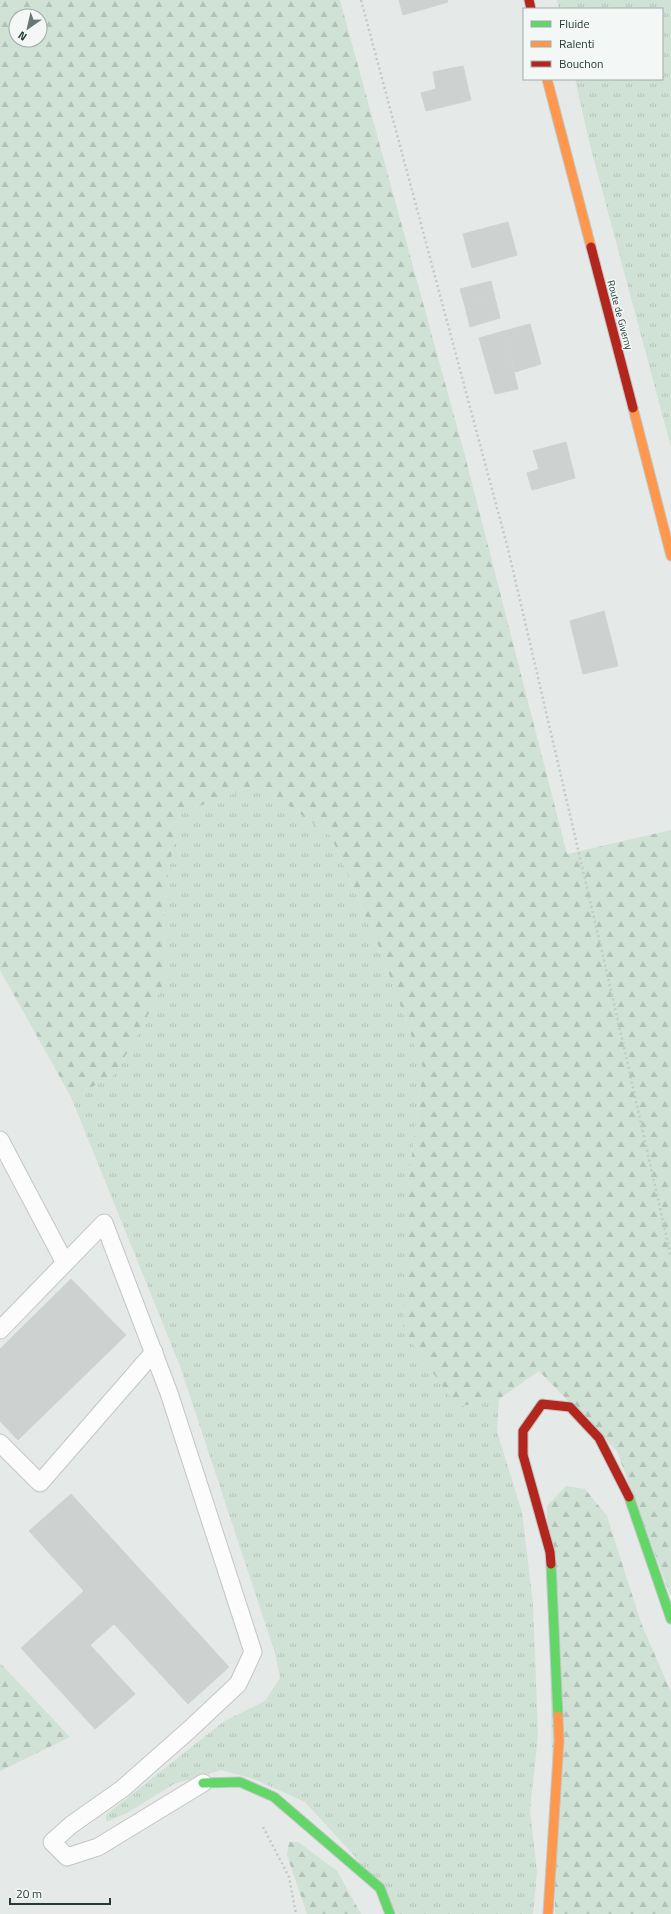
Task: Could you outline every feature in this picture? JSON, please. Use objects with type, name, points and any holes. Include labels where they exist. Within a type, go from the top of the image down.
[{"type":"street","name":"Route de Giverny","points":[[547,80],[671,556]]},
{"type":"street","points":[[548,1914],[559,1741],[550,1552],[523,1455],[523,1431],[542,1404],[570,1407],[599,1438],[628,1494],[671,1619]]},
{"type":"street","points":[[203,1783],[240,1782],[274,1797],[380,1888],[390,1914]]},
{"type":"lane","points":[[0,1140],[64,1263]]},
{"type":"lane","points":[[0,1330],[104,1223],[170,1393],[253,1652],[238,1684],[195,1725],[122,1789],[71,1825],[52,1842],[67,1857],[98,1847],[203,1783]]},
{"type":"lane","points":[[0,1443],[40,1483],[154,1352]]},
{"type":"path","points":[[361,0],[508,549],[616,1012],[671,1257]]},
{"type":"path","points":[[261,1823],[289,1878],[296,1914]]},
{"type":"green space","points":[[0,0],[340,0],[465,456],[567,854],[671,830],[671,1597],[617,1451],[539,1371],[499,1399],[457,1407],[403,1330],[407,1194],[423,1068],[381,952],[331,836],[258,784],[179,814],[163,904],[166,979],[136,1039],[112,1077],[71,1097],[0,970]]},
{"type":"green space","points":[[557,0],[671,0],[671,447],[589,141],[575,80],[663,80],[663,8],[559,8]]},
{"type":"green space","points":[[258,784],[331,836],[381,952],[423,1068],[407,1194],[457,1407],[499,1399],[497,1432],[522,1512],[533,1604],[538,1735],[530,1810],[537,1872],[533,1914],[397,1914],[352,1853],[305,1802],[254,1779],[221,1770],[174,1784],[127,1813],[106,1822],[106,1815],[223,1722],[265,1701],[280,1678],[275,1653],[180,1366],[71,1097],[112,1077],[166,979],[163,904],[179,814]]},
{"type":"green space","points":[[566,1486],[585,1489],[607,1516],[641,1623],[671,1692],[671,1914],[555,1914],[547,1506]]},
{"type":"green space","points":[[0,1663],[70,1737],[0,1771]]},
{"type":"green space","points":[[289,1842],[298,1842],[337,1871],[361,1914],[307,1914],[287,1855]]},
{"type":"building","points":[[399,0],[447,0],[448,2],[403,15]]},
{"type":"building","points":[[463,66],[471,100],[426,111],[421,93],[436,89],[433,72]]},
{"type":"building","points":[[508,222],[517,255],[472,268],[463,234]]},
{"type":"building","points":[[491,281],[495,298],[465,306],[460,289]]},
{"type":"building","points":[[495,298],[500,318],[470,327],[465,306]]},
{"type":"building","points":[[530,324],[541,364],[515,372],[504,331]]},
{"type":"building","points":[[504,331],[518,389],[495,394],[479,338]]},
{"type":"building","points":[[566,442],[575,478],[532,490],[527,473],[539,469],[533,451]]},
{"type":"building","points":[[604,611],[618,666],[583,674],[570,621]]},
{"type":"building","points":[[71,1279],[126,1335],[18,1440],[0,1421],[0,1349]]},
{"type":"building","points":[[71,1494],[229,1667],[188,1704],[114,1624],[90,1645],[135,1694],[95,1729],[21,1648],[84,1591],[29,1531]]},
{"type":"traffic: fast","points":[[629,1497],[671,1619]]},
{"type":"traffic: fast","points":[[551,1564],[558,1716]]},
{"type":"traffic: fast","points":[[203,1783],[240,1782],[274,1797],[380,1888],[390,1914]]},
{"type":"traffic: slow","points":[[547,80],[591,247]]},
{"type":"traffic: slow","points":[[633,408],[671,556]]},
{"type":"traffic: slow","points":[[548,1914],[559,1741],[558,1716]]},
{"type":"traffic: jam","points":[[529,0],[531,8]]},
{"type":"traffic: jam","points":[[591,247],[633,408]]},
{"type":"traffic: jam","points":[[551,1564],[550,1552],[523,1455],[523,1431],[542,1404],[570,1407],[599,1438],[629,1497]]}]
